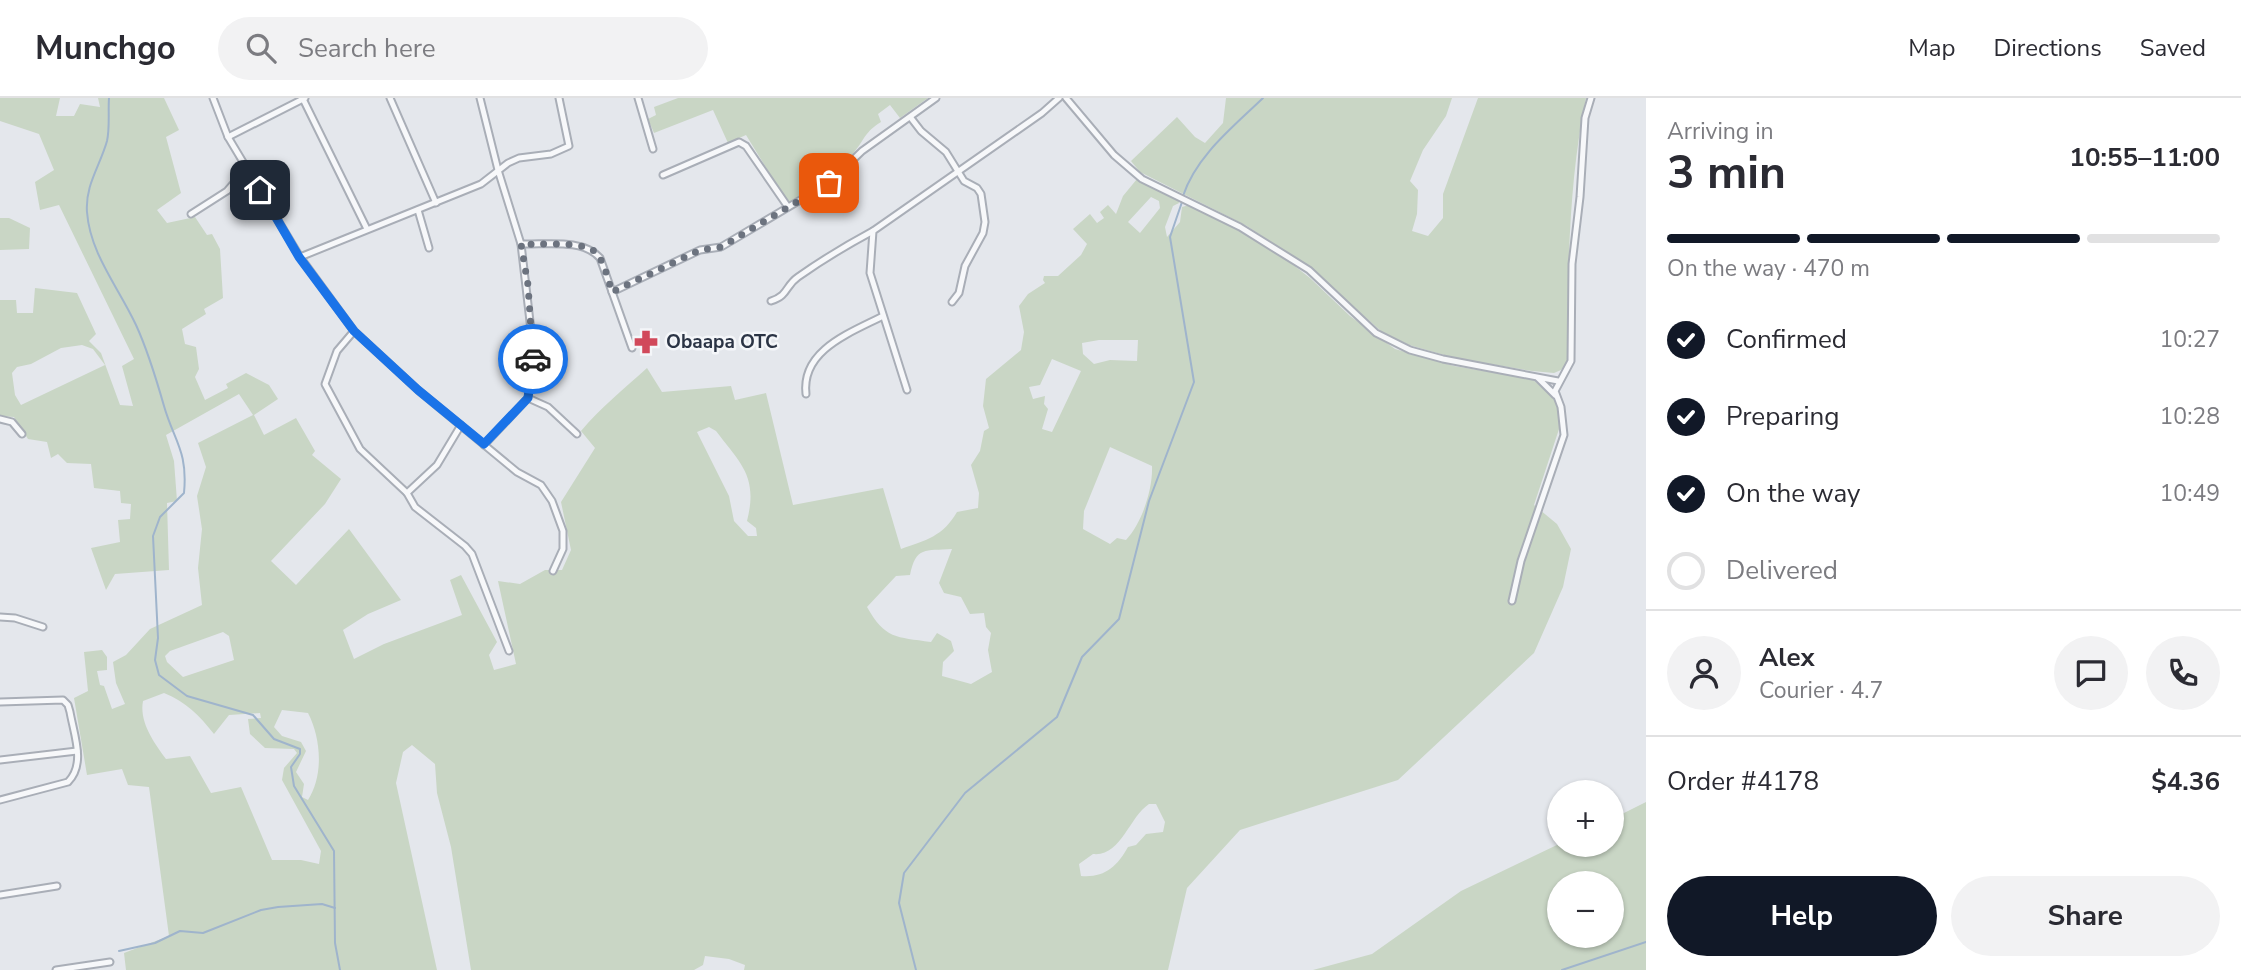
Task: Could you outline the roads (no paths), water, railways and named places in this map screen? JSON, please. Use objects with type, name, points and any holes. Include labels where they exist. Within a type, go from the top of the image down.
[{"type":"street","points":[[213,98],[228,137],[299,257],[354,331],[517,472],[541,485],[552,501],[563,531],[563,549],[553,570]]},
{"type":"street","points":[[390,98],[436,203]]},
{"type":"street","points":[[480,98],[498,170],[521,244],[534,356],[528,398],[484,444]]},
{"type":"street","points":[[299,257],[481,184],[519,158],[551,155],[569,146],[559,98]]},
{"type":"street","points":[[638,98],[653,149]]},
{"type":"street","points":[[612,292],[700,250],[721,247],[829,183],[862,151],[936,98]]},
{"type":"street","points":[[771,301],[783,297],[794,279],[873,231],[1059,98]]},
{"type":"street","points":[[1066,98],[1114,155],[1142,179],[1240,227],[1309,270],[1365,324],[1396,344],[1475,367],[1558,382]]},
{"type":"street","points":[[1555,395],[1558,382],[1568,372],[1572,361],[1572,264],[1585,118],[1591,98]]},
{"type":"street","points":[[228,137],[304,99],[368,229]]},
{"type":"street","points":[[911,118],[921,131],[946,152],[964,181],[980,191],[985,222],[975,252],[965,266],[959,293],[952,302]]},
{"type":"street","points":[[663,175],[739,142],[746,146],[788,207]]},
{"type":"street","points":[[191,214],[227,191],[247,168]]},
{"type":"street","points":[[418,211],[429,248]]},
{"type":"street","points":[[873,231],[870,273],[907,390]]},
{"type":"street","points":[[521,244],[577,246],[593,250],[600,258],[632,348]]},
{"type":"street","points":[[806,394],[805,381],[809,367],[822,352],[841,337],[883,316]]},
{"type":"street","points":[[354,331],[337,351],[325,384],[360,449],[407,493],[415,507],[472,554],[509,651]]},
{"type":"street","points":[[1512,601],[1521,561],[1564,435],[1561,407],[1555,395],[1538,378]]},
{"type":"street","points":[[528,398],[548,407],[577,434]]},
{"type":"street","points":[[0,419],[12,422],[22,434]]},
{"type":"street","points":[[407,493],[437,464],[461,425]]},
{"type":"street","points":[[0,617],[15,618],[43,627]]},
{"type":"street","points":[[0,702],[63,700],[68,705],[77,751],[76,774],[68,782],[0,800]]},
{"type":"street","points":[[0,760],[77,751]]},
{"type":"street","points":[[0,895],[57,886]]},
{"type":"street","points":[[56,970],[110,962]]},
{"type":"waterway","points":[[109,98],[107,141],[88,193],[89,227],[99,256],[144,345],[182,456],[185,479],[184,493],[160,517],[153,536],[158,638],[155,660],[159,675],[187,696],[253,715],[274,739],[300,749],[300,754],[291,767],[294,786],[334,851],[335,943],[340,970]]},
{"type":"waterway","points":[[1183,196],[1189,181],[1206,155],[1263,98]]},
{"type":"waterway","points":[[916,970],[899,903],[904,873],[965,793],[1057,717],[1082,657],[1119,619],[1149,501],[1194,382],[1170,237],[1182,202]]},
{"type":"waterway","points":[[119,951],[155,943],[180,931],[203,933],[261,910],[322,904],[335,908]]},
{"type":"waterway","points":[[1562,970],[1646,942]]},
{"type":"place","name":"Obaapa OTC","points":[[646,342]]}]
